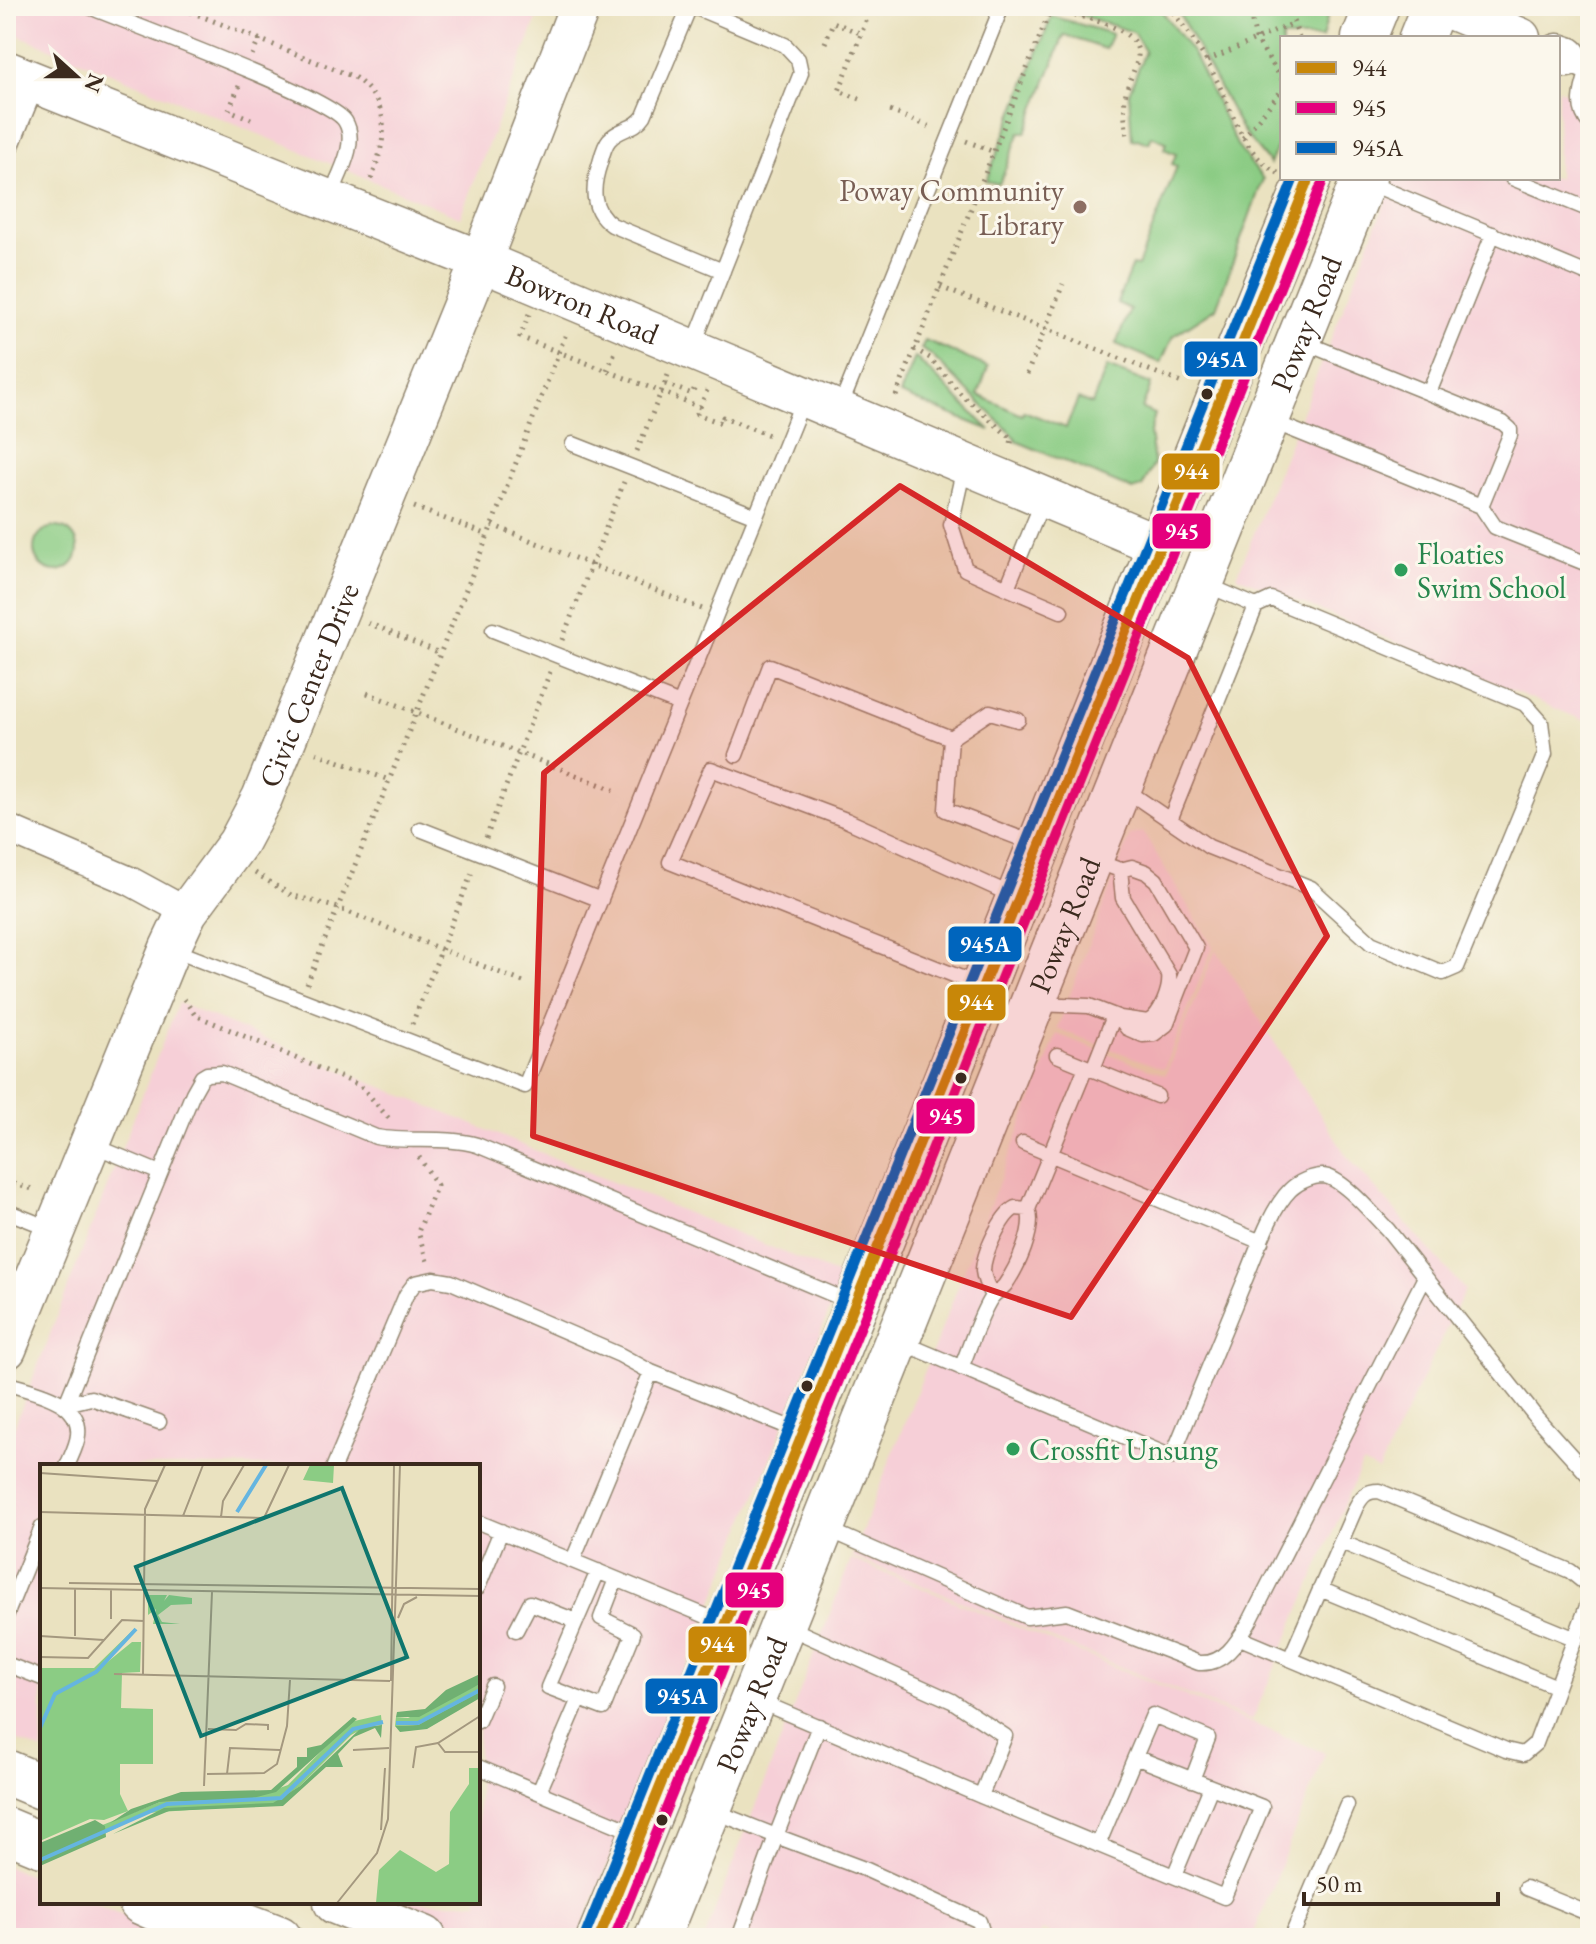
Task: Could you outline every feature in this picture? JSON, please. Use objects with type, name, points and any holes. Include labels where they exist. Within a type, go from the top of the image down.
[{"type":"main road","points":[[1365,36],[1377,6]]},
{"type":"main road","points":[[1422,36],[1434,6]]},
{"type":"main road","name":"Poway Road","points":[[599,1938],[805,1434],[1158,545],[1299,180]]},
{"type":"main road","points":[[1299,341],[1283,335],[1277,326],[1311,221],[1301,180]]},
{"type":"main road","name":"Poway Road","points":[[657,1938],[1032,1004],[1105,865],[1117,792],[1363,180]]},
{"type":"main road","points":[[1141,733],[1141,673],[1178,572],[1179,561],[1174,552],[1158,545]]},
{"type":"main road","points":[[1117,792],[1101,793],[1094,777],[1119,707],[1122,636]]},
{"type":"main road","points":[[983,1126],[972,1122],[966,1115],[964,1099],[1023,949],[1028,915],[1027,876]]},
{"type":"main road","points":[[897,1340],[898,1279],[951,1141],[944,1121],[932,1113]]},
{"type":"main road","points":[[783,1625],[768,1599],[770,1582],[824,1444],[833,1359]]},
{"type":"main road","points":[[6,1772],[40,1786]]},
{"type":"main road","points":[[145,1904],[221,1938]]},
{"type":"main road","points":[[191,1904],[279,1938]]},
{"type":"main road","points":[[343,1904],[424,1938]]},
{"type":"street","name":"Civic Center Drive","points":[[6,1349],[170,948],[187,912],[238,843],[262,798],[481,261],[580,6]]},
{"type":"street","points":[[1443,6],[1515,36]]},
{"type":"street","name":"Bowron Road","points":[[18,76],[481,261],[680,373],[821,405],[1158,545]]},
{"type":"street","points":[[6,142],[18,76]]},
{"type":"street","points":[[6,828],[130,881],[187,912]]},
{"type":"lane","points":[[87,6],[283,86],[325,105],[344,119],[350,146],[328,201]]},
{"type":"lane","points":[[680,373],[723,271],[801,73],[794,53],[785,45],[691,6],[644,116],[635,127],[612,136],[608,141],[593,192],[598,210],[604,220],[612,225],[723,271]]},
{"type":"lane","points":[[170,948],[525,1086],[756,516],[821,405],[1002,6]]},
{"type":"lane","points":[[1576,61],[1581,91],[1580,109],[1590,124]]},
{"type":"lane","points":[[1365,180],[1590,275]]},
{"type":"lane","points":[[1517,180],[1590,210]]},
{"type":"lane","points":[[1429,393],[1493,234]]},
{"type":"lane","points":[[1299,341],[1503,423],[1510,429],[1481,506]]},
{"type":"lane","points":[[1267,419],[1481,506],[1495,527],[1590,565]]},
{"type":"lane","points":[[573,444],[756,516]]},
{"type":"lane","points":[[965,466],[951,525],[965,569],[1061,611]]},
{"type":"lane","points":[[1007,588],[1044,498]]},
{"type":"lane","points":[[1201,583],[1256,606]]},
{"type":"lane","points":[[1117,792],[1170,820],[1209,847],[1311,888],[1371,943],[1443,973],[1457,967],[1545,754],[1541,722],[1525,704],[1271,599],[1256,606],[1170,820]]},
{"type":"lane","points":[[493,630],[680,704]]},
{"type":"lane","points":[[736,755],[770,666],[951,738]]},
{"type":"lane","points":[[951,738],[990,712],[1018,720]]},
{"type":"lane","points":[[951,738],[946,810],[1027,876]]},
{"type":"lane","points":[[983,986],[670,862],[711,769],[846,820],[1027,876]]},
{"type":"lane","points":[[420,829],[601,900]]},
{"type":"lane","points":[[1105,865],[1132,867],[1153,876],[1196,948],[1166,1025],[1154,1034],[1143,1035],[1127,1028],[1117,1017]]},
{"type":"lane","points":[[1032,1004],[1089,1006],[1117,1017],[1148,1022],[1158,1014],[1170,979],[1105,865]]},
{"type":"lane","points":[[961,1368],[992,1296],[1003,1288],[1012,1273],[1032,1220],[1028,1209],[1050,1154],[1117,1017]]},
{"type":"lane","points":[[1057,1055],[1157,1096]]},
{"type":"lane","points":[[66,1404],[198,1082],[207,1074],[222,1073],[376,1137],[392,1140],[451,1139],[477,1145],[855,1304]]},
{"type":"lane","points":[[1023,1143],[1261,1242]]},
{"type":"lane","points":[[89,1144],[160,1173]]},
{"type":"lane","points":[[897,1340],[1172,1457],[1261,1242],[1281,1202],[1292,1188],[1306,1180],[1321,1176],[1332,1178],[1388,1230],[1536,1417],[1590,1477]]},
{"type":"lane","points":[[992,1296],[983,1274],[984,1263],[1006,1213],[1020,1207],[1028,1209]]},
{"type":"lane","points":[[6,1211],[54,1230]]},
{"type":"lane","points":[[823,1527],[1027,1617],[1067,1612],[1208,1664],[1230,1651],[1240,1638],[1425,1277]]},
{"type":"lane","points":[[338,1464],[406,1295],[415,1283],[433,1279],[451,1282],[620,1355],[651,1372],[805,1434]]},
{"type":"lane","points":[[573,1560],[651,1372]]},
{"type":"lane","points":[[6,1383],[66,1404],[91,1398],[159,1422]]},
{"type":"lane","points":[[66,1404],[79,1432],[68,1464]]},
{"type":"lane","points":[[1290,1659],[1363,1495],[1370,1491],[1379,1491],[1570,1571],[1590,1587]]},
{"type":"lane","points":[[480,1523],[727,1625]]},
{"type":"lane","points":[[480,1582],[501,1531]]},
{"type":"lane","points":[[6,1616],[40,1532]]},
{"type":"lane","points":[[1341,1542],[1576,1639]]},
{"type":"lane","points":[[598,1571],[548,1687],[603,1708],[633,1634],[601,1618],[616,1579]]},
{"type":"lane","points":[[1320,1589],[1557,1687]]},
{"type":"lane","points":[[1240,1638],[1506,1750],[1523,1754],[1536,1743],[1590,1598]]},
{"type":"lane","points":[[516,1630],[530,1603],[576,1621]]},
{"type":"lane","points":[[783,1625],[952,1701],[1005,1736],[981,1796]]},
{"type":"lane","points":[[6,1664],[40,1677]]},
{"type":"lane","points":[[480,1716],[493,1686]]},
{"type":"lane","points":[[539,1792],[579,1699]]},
{"type":"lane","points":[[754,1699],[1224,1897],[1262,1807],[1135,1757]]},
{"type":"lane","points":[[1098,1845],[1153,1715],[1208,1738],[1192,1780]]},
{"type":"lane","points":[[739,1938],[819,1726]]},
{"type":"lane","points":[[480,1768],[641,1835]]},
{"type":"lane","points":[[1174,1876],[1211,1787]]},
{"type":"lane","points":[[1291,1938],[1347,1805]]},
{"type":"lane","points":[[709,1809],[867,1870],[979,1921],[982,1931],[980,1938]]},
{"type":"lane","points":[[1526,1888],[1590,1914]]},
{"type":"path","points":[[860,99],[839,91],[872,6]]},
{"type":"path","points":[[1169,6],[1207,61],[1243,138],[1263,165],[1280,171]]},
{"type":"path","points":[[1248,6],[1256,39],[1280,76]]},
{"type":"path","points":[[1288,6],[1298,36]]},
{"type":"path","points":[[896,396],[1051,8],[1108,25],[1132,38],[1135,43],[1138,55],[1126,94],[1127,136]]},
{"type":"path","points":[[825,43],[833,22],[862,34]]},
{"type":"path","points":[[1207,61],[1292,24]]},
{"type":"path","points":[[1243,138],[1280,92]]},
{"type":"path","points":[[890,111],[934,128]]},
{"type":"path","points":[[966,141],[994,152]]},
{"type":"path","points":[[1027,374],[1063,284]]},
{"type":"path","points":[[940,287],[1182,383]]},
{"type":"path","points":[[529,314],[520,337],[700,407]]},
{"type":"path","points":[[305,989],[565,336]]},
{"type":"path","points":[[914,349],[930,358],[962,395],[1012,439],[1011,443]]},
{"type":"path","points":[[607,370],[613,355]]},
{"type":"path","points":[[636,455],[661,392],[680,373]]},
{"type":"path","points":[[706,393],[697,414],[721,423],[723,417],[769,435]]},
{"type":"path","points":[[562,642],[622,488]]},
{"type":"path","points":[[414,507],[488,535]]},
{"type":"path","points":[[492,525],[703,609]]},
{"type":"path","points":[[368,623],[440,653]]},
{"type":"path","points":[[486,837],[551,669]]},
{"type":"path","points":[[367,693],[614,790]]},
{"type":"path","points":[[316,753],[389,780]]},
{"type":"path","points":[[253,872],[291,895],[338,908],[528,984]]},
{"type":"path","points":[[411,1025],[471,876]]},
{"type":"path","points":[[6,1182],[37,1190]]},
{"type":"highlighted area","points":[[900,486],[1188,658],[1327,936],[1071,1317],[533,1136],[544,773]]},
{"type":"shaded area","points":[[6,6],[542,6],[460,217],[6,30]]},
{"type":"shaded area","points":[[1560,90],[1590,102],[1590,723],[1237,576],[1394,180],[1560,180]]},
{"type":"shaded area","points":[[1143,832],[1213,947],[1164,1069],[1057,1029],[1130,835]]},
{"type":"shaded area","points":[[1216,950],[1346,1155],[1465,1290],[1378,1471],[1362,1464],[1252,1721],[852,1557],[1057,1034],[1165,1075]]},
{"type":"shaded area","points":[[178,1003],[843,1277],[578,1938],[491,1938],[409,1904],[480,1904],[480,1464],[40,1464],[40,1750],[6,1736],[6,1448]]},
{"type":"shaded area","points":[[851,1559],[1325,1753],[1252,1938],[1061,1938],[1042,1930],[1039,1938],[704,1938]]},
{"type":"shaded area","points":[[6,1866],[40,1880],[40,1904],[97,1904],[177,1938],[6,1938]]},
{"type":"green space","points":[[1158,6],[1194,55],[1238,147],[1263,179],[1216,308],[1173,336],[1161,363],[1116,344],[1130,309],[1117,303],[1132,265],[1138,266],[1177,166],[1172,164],[1176,154],[1164,149],[1166,142],[1152,136],[1149,143],[1132,140],[1129,93],[1145,51],[1133,32],[1056,7]]},
{"type":"green space","points":[[1175,6],[1325,6],[1329,11],[1323,36],[1280,36],[1280,140],[1270,164],[1242,130]]},
{"type":"green space","points":[[1052,16],[1112,34],[1105,49],[1064,35],[1026,132],[1020,132],[999,184],[986,181]]},
{"type":"green space","points":[[925,340],[988,367],[978,395],[1022,415],[1024,411],[1066,428],[1078,399],[1092,404],[1107,367],[1151,384],[1142,409],[1155,414],[1150,432],[1154,464],[1142,487],[1133,490],[1016,441],[931,355],[921,349]]},
{"type":"green space","points":[[915,357],[990,430],[900,394]]},
{"type":"green space","points":[[56,527],[72,533],[78,549],[72,565],[56,571],[40,565],[34,549],[40,533]]},
{"type":"transit line","name":"945A","points":[[586,1933],[1293,180]]},
{"type":"transit line","name":"944","points":[[599,1938],[1308,180]]},
{"type":"transit line","name":"945","points":[[614,1938],[1322,183]]},
{"type":"place","name":"Poway Community Library","points":[[1080,207]]},
{"type":"place","name":"Floaties Swim School","points":[[1401,570]]},
{"type":"place","name":"Crossfit Unsung","points":[[1013,1449]]}]
